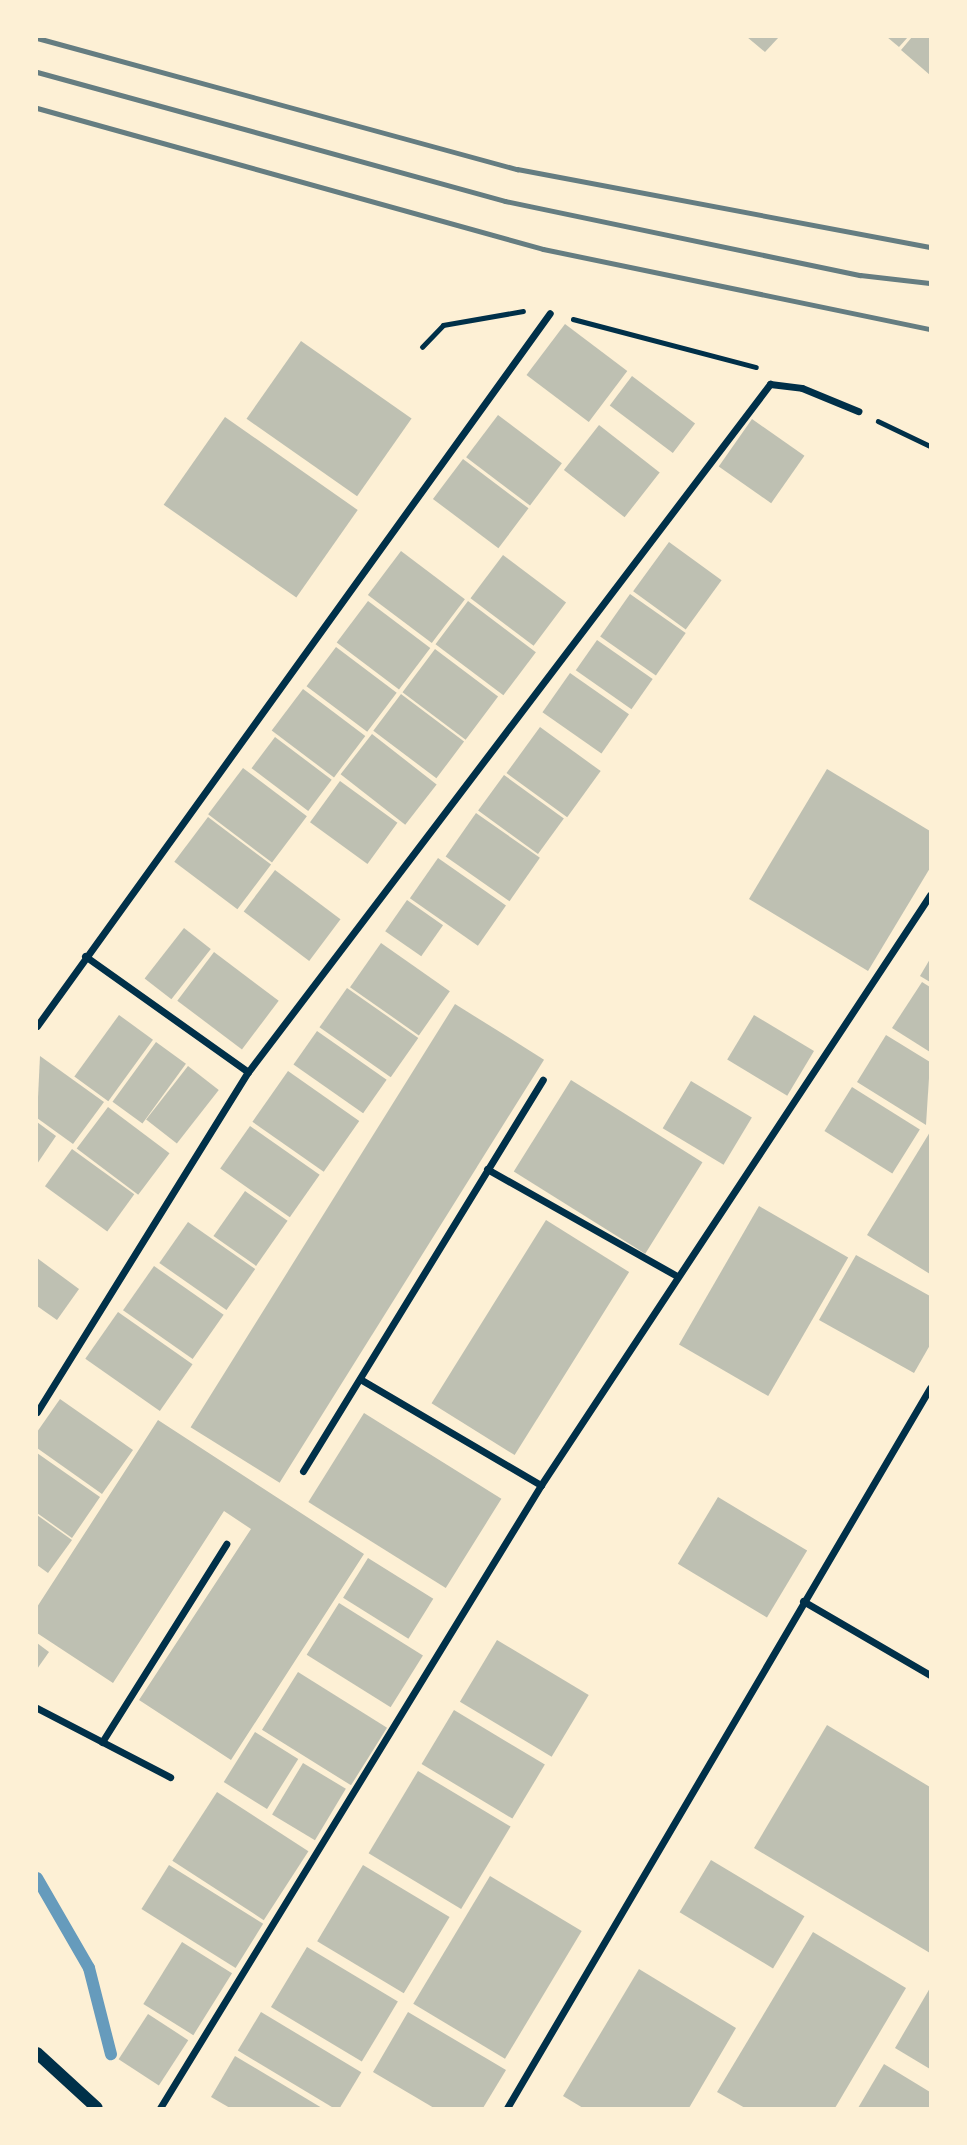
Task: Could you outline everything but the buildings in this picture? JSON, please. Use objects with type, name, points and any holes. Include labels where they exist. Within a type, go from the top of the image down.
[{"type":"street","points":[[37,1026],[550,313]]},
{"type":"street","points":[[37,1412],[248,1072],[770,384],[802,388],[858,411]]},
{"type":"street","points":[[160,2108],[541,1485],[930,895]]},
{"type":"street","points":[[85,957],[248,1072]]},
{"type":"street","points":[[303,1471],[543,1080]]},
{"type":"street","points":[[487,1169],[677,1276]]},
{"type":"street","points":[[360,1379],[541,1485]]},
{"type":"street","points":[[507,2108],[930,1388]]},
{"type":"street","points":[[102,1742],[226,1544]]},
{"type":"street","points":[[803,1601],[930,1675]]},
{"type":"street","points":[[37,1708],[170,1777]]},
{"type":"street","points":[[37,2053],[97,2108]]},
{"type":"path","points":[[422,348],[443,325],[507,310],[550,313],[753,363],[770,384]]},
{"type":"path","points":[[858,411],[930,446]]},
{"type":"waterway","points":[[37,1878],[89,1968],[111,2054]]},
{"type":"railway","points":[[37,38],[517,169],[930,247]]},
{"type":"railway","points":[[37,72],[505,201],[860,275],[930,283]]},
{"type":"railway","points":[[37,108],[543,249],[930,329]]}]
